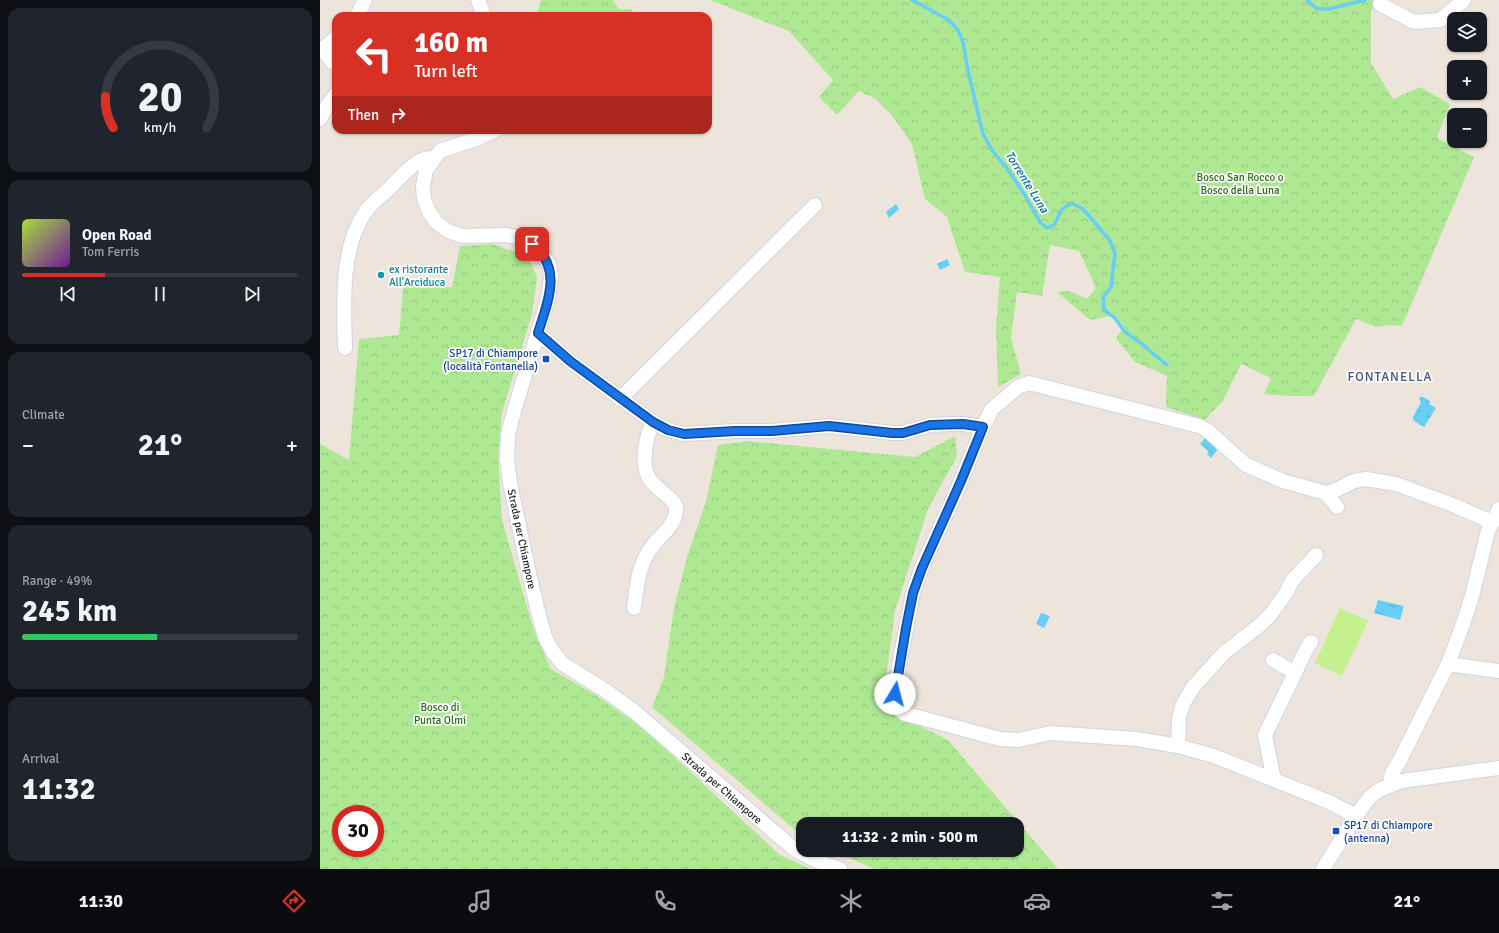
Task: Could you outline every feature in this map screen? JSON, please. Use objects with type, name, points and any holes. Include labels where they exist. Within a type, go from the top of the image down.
[{"type":"street","points":[[478,0],[482,12]]},
{"type":"street","points":[[1380,4],[1414,22],[1440,20],[1464,0]]},
{"type":"street","points":[[332,41],[321,50],[332,62]]},
{"type":"street","points":[[320,119],[332,99]]},
{"type":"street","points":[[345,348],[345,289],[348,251],[364,214],[373,202],[422,160],[434,158],[440,151],[488,134]]},
{"type":"street","name":"Strada per Chiampore","points":[[434,158],[426,170],[423,186],[424,199],[429,212],[436,222],[448,231],[462,236],[507,235],[524,239],[540,250],[549,264],[551,277],[548,300],[512,418],[508,434],[507,459],[512,490],[537,608],[545,637],[553,652],[563,664],[606,691],[635,712],[794,849],[817,861],[840,869]]},
{"type":"street","points":[[620,398],[815,205]]},
{"type":"street","points":[[538,333],[570,361],[653,422],[668,430],[684,434],[735,431],[772,431],[829,426],[892,433],[903,433],[930,425],[963,424],[983,427]]},
{"type":"street","points":[[1356,816],[1327,801],[1214,756],[1178,746],[1137,739],[1082,734],[1050,733],[1019,740],[1000,739],[905,714],[898,708],[895,702],[895,694],[901,650],[913,593],[922,568],[961,481],[983,427],[992,410],[1018,387],[1029,383],[1199,426],[1207,430],[1246,464],[1283,481],[1326,493],[1334,491],[1354,481],[1366,479],[1396,484],[1453,505],[1492,522]]},
{"type":"street","points":[[634,608],[638,576],[644,560],[653,546],[667,530],[673,519],[676,508],[671,500],[651,482],[647,476],[645,458],[646,442],[653,422]]},
{"type":"street","points":[[1326,493],[1337,507]]},
{"type":"street","points":[[1390,785],[1392,773],[1448,664],[1466,617],[1488,531],[1499,509]]},
{"type":"street","points":[[1178,746],[1179,717],[1183,704],[1193,688],[1224,653],[1260,625],[1271,614],[1286,593],[1292,581],[1316,554]]},
{"type":"street","points":[[1274,780],[1265,734],[1306,650],[1312,642]]},
{"type":"street","points":[[1273,660],[1295,673]]},
{"type":"street","points":[[1448,664],[1499,671]]},
{"type":"street","points":[[1323,869],[1356,816],[1369,798],[1378,790],[1402,781],[1499,768]]},
{"type":"green space","points":[[541,0],[613,0],[619,9],[630,9],[634,12],[537,12]]},
{"type":"green space","name":"Bosco San Rocco o Bosco della Luna","points":[[710,0],[1377,0],[1371,11],[1371,63],[1393,99],[1420,87],[1450,104],[1447,108],[1447,112],[1437,138],[1447,143],[1447,148],[1456,148],[1474,157],[1402,326],[1390,325],[1376,327],[1356,319],[1314,396],[1264,394],[1271,378],[1241,364],[1224,399],[1205,420],[1166,407],[1167,376],[1135,362],[1116,338],[1124,327],[1116,315],[1090,320],[1057,292],[1069,291],[1087,299],[1096,288],[1079,251],[1050,245],[1042,296],[1017,292],[1011,338],[1021,374],[998,387],[996,327],[1000,277],[965,272],[947,217],[925,199],[912,144],[893,117],[876,99],[859,91],[837,115],[819,97],[833,80],[789,31]]},
{"type":"green space","name":"Bosco di Punta Olmi","points":[[493,244],[528,257],[537,277],[532,314],[502,413],[498,456],[502,520],[534,631],[551,669],[597,696],[643,728],[780,855],[810,869],[320,869],[320,444],[349,460],[359,339],[399,335],[404,277],[452,288],[460,246]]},
{"type":"green space","points":[[955,436],[957,456],[928,509],[895,611],[882,707],[948,740],[1014,817],[796,817],[796,831],[652,707],[664,677],[674,608],[687,557],[706,501],[718,445],[747,441],[915,457]]},
{"type":"green space","points":[[1340,608],[1368,621],[1342,676],[1315,663]]},
{"type":"green space","points":[[1024,829],[1058,869],[874,869],[847,857],[1024,857]]},
{"type":"water","points":[[896,204],[899,209],[889,218],[886,212]]},
{"type":"water","points":[[947,259],[950,265],[940,270],[937,264]]},
{"type":"water","points":[[1420,397],[1430,401],[1429,404],[1436,408],[1424,427],[1414,421],[1413,417],[1421,402],[1419,399]]},
{"type":"water","points":[[1205,438],[1218,449],[1211,458],[1207,454],[1209,452],[1200,444]]},
{"type":"water","points":[[1378,600],[1404,606],[1400,620],[1374,613]]},
{"type":"water","points":[[1041,613],[1050,616],[1044,628],[1036,624]]},
{"type":"waterway","name":"Torrente Luna","points":[[912,0],[949,20],[958,30],[963,42],[968,71],[983,134],[992,150],[1024,194],[1040,222],[1047,228],[1054,225],[1062,209],[1072,203],[1084,210],[1109,239],[1115,253],[1111,287],[1103,298],[1104,310],[1115,318],[1125,332],[1167,365]]},
{"type":"waterway","points":[[1307,0],[1317,9],[1329,9],[1365,0]]},
{"type":"place","name":"ex ristorante All'Arciduca","points":[[381,275]]},
{"type":"place","name":"SP17 di Chiampore (località Fontanella)","points":[[546,359]]},
{"type":"place","name":"SP17 di Chiampore (antenna)","points":[[1336,831]]},
{"type":"district","name":"FONTANELLA","points":[[1390,376]]},
{"type":"route","points":[[532,244],[540,250],[549,264],[551,277],[548,300],[538,333],[570,361],[595,380],[653,422],[668,430],[684,434],[735,431],[772,431],[829,426],[903,433],[930,425],[963,424],[983,427],[955,495],[935,536],[913,593],[895,694]]}]
